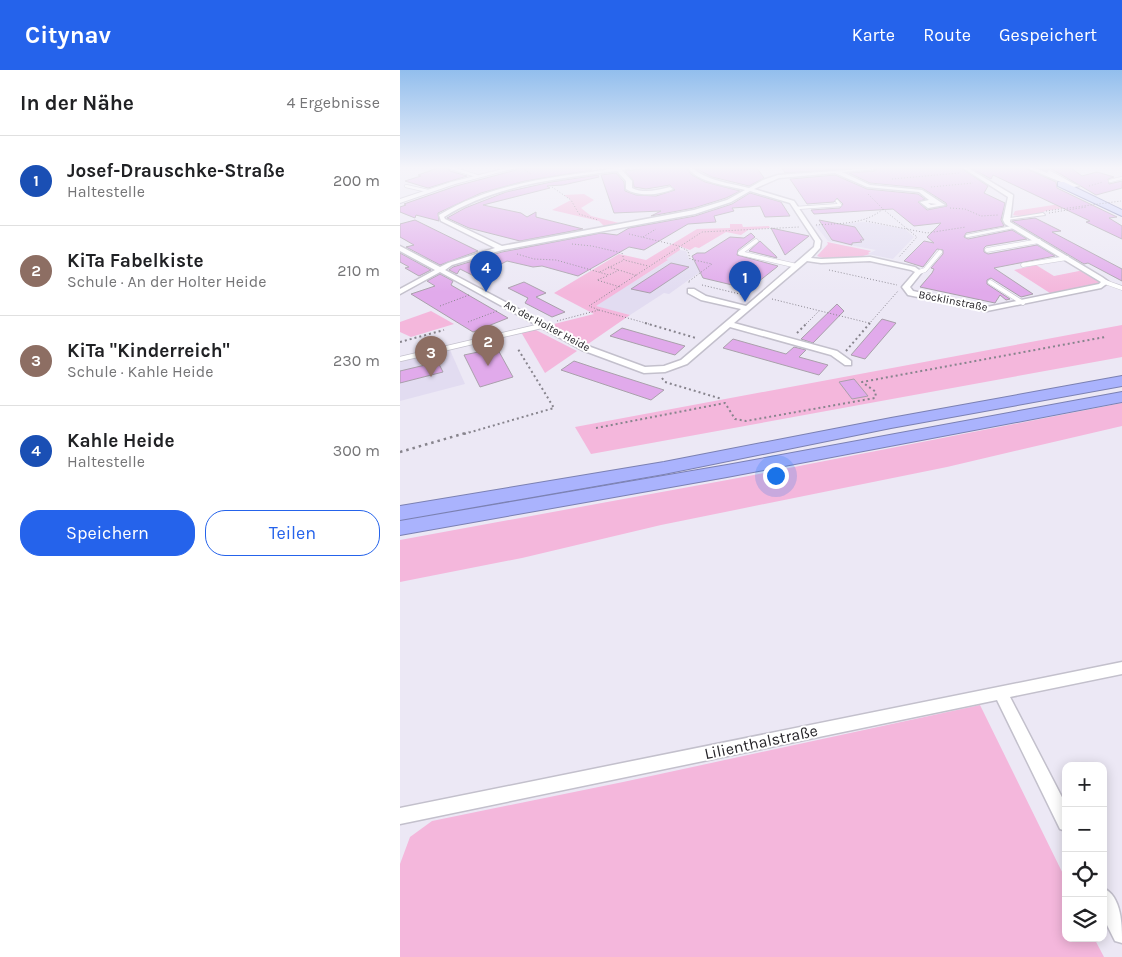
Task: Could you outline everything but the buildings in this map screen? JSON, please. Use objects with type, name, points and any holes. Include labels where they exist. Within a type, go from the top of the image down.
[{"type":"highway","points":[[400,513],[674,466],[891,423],[1122,381]]},
{"type":"highway","points":[[400,528],[727,471],[1122,396]]},
{"type":"street","points":[[453,209],[441,216],[443,220],[501,248]]},
{"type":"street","points":[[400,292],[439,270],[501,248],[697,209]]},
{"type":"street","points":[[654,370],[665,369],[684,362],[817,248],[818,241],[797,209]]},
{"type":"street","points":[[1008,209],[1007,223],[1013,228],[1039,241],[1105,282]]},
{"type":"street","points":[[1006,217],[1044,213]]},
{"type":"street","name":"An der Holter Heide","points":[[400,248],[585,348],[644,370],[654,370]]},
{"type":"street","name":"Böcklinstraße","points":[[806,259],[821,261],[870,259],[913,268],[919,272],[904,286],[911,293],[979,308],[1001,308],[1101,286],[1105,282]]},
{"type":"street","points":[[691,291],[704,298],[746,308]]},
{"type":"street","points":[[727,324],[834,353],[848,363]]},
{"type":"street","name":"Lilienthalstraße","points":[[400,816],[1122,668]]},
{"type":"street","points":[[1000,692],[1062,815]]},
{"type":"street","points":[[1107,905],[1122,934]]},
{"type":"lane","points":[[967,236],[1013,228]]},
{"type":"lane","points":[[756,241],[740,253],[797,266]]},
{"type":"lane","points":[[987,250],[1039,241]]},
{"type":"lane","points":[[919,272],[925,270],[940,252]]},
{"type":"lane","points":[[1023,266],[1067,258]]},
{"type":"lane","points":[[990,282],[1023,303]]},
{"type":"lane","points":[[1105,282],[1122,288]]},
{"type":"lane","points":[[400,359],[542,326]]},
{"type":"path","points":[[576,209],[579,214],[617,226]]},
{"type":"path","points":[[707,341],[589,306],[638,276],[648,266],[702,232],[808,226],[864,220],[875,216],[883,209]]},
{"type":"path","points":[[883,209],[917,237]]},
{"type":"path","points":[[966,209],[981,216],[1006,217]]},
{"type":"path","points":[[1044,213],[1072,209]]},
{"type":"path","points":[[1044,213],[1075,209]]},
{"type":"path","points":[[864,220],[927,233]]},
{"type":"path","points":[[892,263],[917,237],[927,233],[966,227]]},
{"type":"path","points":[[605,228],[679,246],[688,251],[690,259],[712,264],[688,282],[869,323]]},
{"type":"path","points":[[554,238],[576,245],[592,246],[622,253],[624,260]]},
{"type":"path","points":[[511,253],[556,260],[609,275]]},
{"type":"path","points":[[600,272],[624,260],[648,266]]},
{"type":"path","points":[[608,268],[638,276]]},
{"type":"path","points":[[619,270],[597,280],[620,287]]},
{"type":"path","points":[[826,270],[904,286]]},
{"type":"path","points":[[839,356],[844,353],[904,286]]},
{"type":"path","points":[[440,306],[480,291]]},
{"type":"path","points":[[468,322],[509,306]]},
{"type":"path","points":[[542,326],[599,310]]},
{"type":"path","points":[[789,341],[819,311]]},
{"type":"path","points":[[400,342],[444,330]]},
{"type":"path","points":[[596,428],[725,403],[735,419],[746,421],[876,398],[876,392],[862,382],[1105,337]]},
{"type":"path","points":[[400,452],[554,408],[518,349]]},
{"type":"path","points":[[654,370],[665,382],[722,399]]},
{"type":"shaded area","points":[[583,209],[591,216],[619,223],[604,226],[599,221],[552,210]]},
{"type":"shaded area","points":[[1055,209],[1025,216],[1013,215],[1015,211]]},
{"type":"shaded area","points":[[865,222],[905,229],[914,237],[893,259],[868,254],[876,250],[828,241],[815,225]]},
{"type":"shaded area","points":[[730,224],[742,224],[743,227],[769,226],[770,228],[748,230],[741,235],[726,232],[699,248],[695,247],[690,250],[679,246],[680,250],[666,259],[668,260],[596,306],[630,315],[588,344],[550,325],[594,314],[554,293],[619,254],[646,260],[697,229],[730,228]]},
{"type":"shaded area","points":[[827,242],[871,251],[868,253],[870,254],[864,256],[843,259],[829,259],[817,256],[828,244]]},
{"type":"shaded area","points":[[680,250],[686,251],[689,259],[711,264],[669,294],[664,293],[630,315],[595,306],[667,261],[665,259]]},
{"type":"shaded area","points":[[1036,265],[1054,276],[1084,270],[1101,283],[1053,295],[1014,270]]},
{"type":"shaded area","points":[[431,311],[454,324],[411,337],[400,332],[400,322]]},
{"type":"shaded area","points":[[1122,325],[1122,357],[591,454],[575,427]]},
{"type":"shaded area","points":[[534,329],[577,351],[545,373],[521,332]]},
{"type":"shaded area","points":[[450,350],[465,384],[400,401],[400,362]]},
{"type":"shaded area","points":[[1122,403],[1122,426],[947,467],[661,525],[522,558],[400,582],[400,540],[738,478]]},
{"type":"shaded area","points":[[980,705],[1062,872],[1062,942],[1096,942],[1104,957],[400,957],[400,864],[410,837],[432,821]]},
{"type":"place","name":"Kahle Heide","points":[[486,292]]},
{"type":"place","name":"Josef-Drauschke-Straße","points":[[745,302]]},
{"type":"place","name":"KiTa Fabelkiste","points":[[488,366]]},
{"type":"place","name":"KiTa \"Kinderreich\"","points":[[431,377]]}]
